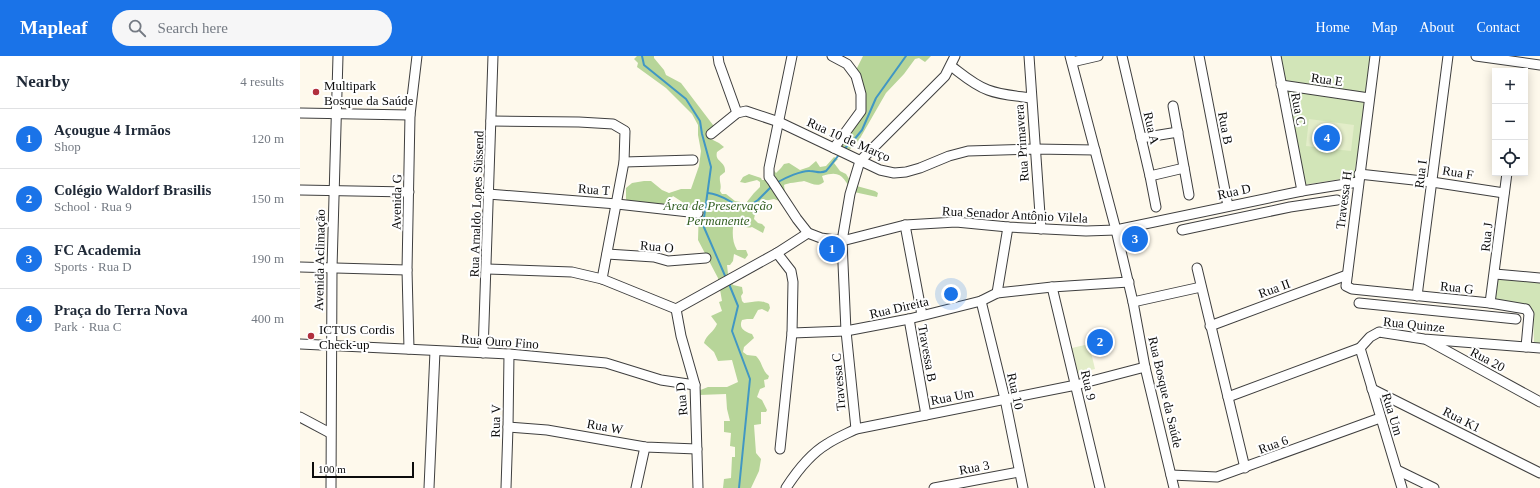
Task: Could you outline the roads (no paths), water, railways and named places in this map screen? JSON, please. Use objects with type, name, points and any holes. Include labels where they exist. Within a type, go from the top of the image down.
[{"type":"street","name":"Avenida Aclimação","points":[[331,488],[330,433],[333,191],[338,56]]},
{"type":"street","name":"Avenida G","points":[[410,349],[407,270],[410,116],[417,56]]},
{"type":"street","name":"Rua Arnaldo Lopes Süssend","points":[[483,353],[493,56]]},
{"type":"street","points":[[711,134],[737,113],[719,63],[718,56]]},
{"type":"street","points":[[792,56],[769,168],[770,177],[797,219],[808,233],[821,238],[842,241]]},
{"type":"street","points":[[832,56],[847,64],[856,76],[861,94],[861,111],[834,148]]},
{"type":"street","points":[[860,161],[937,84],[951,66],[955,56]]},
{"type":"street","name":"Rua Primavera","points":[[1029,56],[1034,149],[1041,229]]},
{"type":"street","points":[[1071,59],[1098,56]]},
{"type":"street","name":"Rua A","points":[[1122,56],[1156,207]]},
{"type":"street","name":"Rua B","points":[[1199,56],[1228,206]]},
{"type":"street","name":"Rua C","points":[[1276,56],[1302,191]]},
{"type":"street","name":"Travessa H","points":[[1347,275],[1375,56]]},
{"type":"street","name":"Rua I","points":[[1417,296],[1448,56]]},
{"type":"street","points":[[1476,56],[1523,67],[1540,64]]},
{"type":"street","name":"Rua Bosque da Saúde","points":[[1071,59],[1129,282],[1145,367],[1174,488]]},
{"type":"street","points":[[951,66],[975,84],[988,90],[1002,94],[1031,98]]},
{"type":"street","name":"Rua E","points":[[1281,85],[1369,98]]},
{"type":"street","points":[[1173,106],[1189,195]]},
{"type":"street","name":"Rua 10 de Março","points":[[737,113],[746,111],[779,122],[880,170],[894,173],[920,168],[949,156],[968,151],[1034,149],[1095,150]]},
{"type":"street","points":[[300,113],[410,116]]},
{"type":"street","points":[[491,121],[613,124],[625,132],[624,162],[602,279]]},
{"type":"street","points":[[1141,138],[1178,132]]},
{"type":"street","points":[[624,162],[693,160]]},
{"type":"street","name":"Travessa C","points":[[856,430],[846,331],[842,241],[850,194],[860,161]]},
{"type":"street","points":[[1150,176],[1184,168]]},
{"type":"street","name":"Rua J","points":[[1490,303],[1495,274],[1507,176]]},
{"type":"street","name":"Rua D","points":[[1116,230],[1359,178]]},
{"type":"street","name":"Rua F","points":[[1359,178],[1432,182],[1504,193]]},
{"type":"street","points":[[300,190],[409,192]]},
{"type":"street","name":"Rua T","points":[[488,194],[617,204],[698,213]]},
{"type":"street","points":[[1287,194],[1290,207]]},
{"type":"street","points":[[1182,230],[1290,207],[1337,200]]},
{"type":"street","name":"Rua Senador Antônio Vilela","points":[[842,241],[905,225],[956,222],[1041,229],[1086,231],[1116,230]]},
{"type":"street","points":[[905,225],[922,315]]},
{"type":"street","points":[[997,293],[1008,227]]},
{"type":"street","points":[[487,269],[572,272],[602,279],[676,309],[778,253],[808,233]]},
{"type":"street","points":[[778,253],[791,271],[793,282],[792,333],[780,449]]},
{"type":"street","name":"Rua O","points":[[607,254],[654,257],[668,261],[706,258]]},
{"type":"street","points":[[300,267],[407,270]]},
{"type":"street","points":[[1197,268],[1245,468]]},
{"type":"street","points":[[1495,274],[1540,278]]},
{"type":"street","name":"Rua G","points":[[1347,275],[1346,286],[1352,289],[1490,303],[1528,309],[1529,314],[1526,346]]},
{"type":"street","name":"Rua II","points":[[1210,326],[1347,275]]},
{"type":"street","name":"Rua Direita","points":[[792,333],[846,331],[981,301],[997,293],[1052,287],[1129,282]]},
{"type":"street","name":"Rua 9","points":[[1052,287],[1100,488]]},
{"type":"street","points":[[1133,302],[1201,287]]},
{"type":"street","name":"Rua 10","points":[[981,301],[1023,488]]},
{"type":"street","points":[[1469,314],[1470,302]]},
{"type":"street","points":[[1360,303],[1516,319]]},
{"type":"street","name":"Rua D","points":[[676,309],[681,336],[695,385],[698,488]]},
{"type":"street","name":"Travessa B","points":[[909,318],[926,415]]},
{"type":"street","name":"Rua Quinze","points":[[1228,397],[1360,348],[1370,337],[1379,332],[1424,339],[1540,348]]},
{"type":"street","name":"Rua 20","points":[[1424,339],[1540,402]]},
{"type":"street","name":"Rua Ouro Fino","points":[[300,344],[509,354],[606,363],[661,380],[695,385]]},
{"type":"street","name":"Rua Um","points":[[1360,348],[1402,488]]},
{"type":"street","points":[[429,488],[435,351]]},
{"type":"street","name":"Rua V","points":[[506,488],[509,354]]},
{"type":"street","name":"Rua Um","points":[[786,488],[795,474],[809,458],[826,444],[856,430],[1076,385],[1145,367]]},
{"type":"street","name":"Rua K1","points":[[1372,389],[1540,473]]},
{"type":"street","points":[[300,417],[330,433]]},
{"type":"street","name":"Rua 6","points":[[1171,475],[1217,477],[1380,418]]},
{"type":"street","name":"Rua W","points":[[508,427],[547,430],[645,446],[697,449]]},
{"type":"street","points":[[636,488],[645,446]]},
{"type":"street","points":[[1397,470],[1434,488]]},
{"type":"street","name":"Rua 3","points":[[934,488],[1019,472]]},
{"type":"waterway","points":[[642,56],[644,65],[686,99],[700,121],[711,167],[703,225],[726,278]]},
{"type":"waterway","points":[[845,148],[862,130],[876,98],[906,56]]},
{"type":"waterway","points":[[778,182],[789,176],[807,171],[826,171],[838,156]]},
{"type":"waterway","points":[[708,193],[718,195],[736,205],[746,208],[758,200],[771,187]]},
{"type":"waterway","points":[[729,284],[738,306],[732,331],[750,379],[739,488]]},
{"type":"place","name":"Multipark Bosque da Saúde","points":[[316,92]]},
{"type":"place","name":"Praça do Terra Nova","points":[[1327,138]]},
{"type":"place","name":"FC Academia","points":[[1135,239]]},
{"type":"place","name":"Açougue 4 Irmãos","points":[[832,249]]},
{"type":"place","name":"ICTUS Cordis Check-up","points":[[311,336]]},
{"type":"place","name":"Colégio Waldorf Brasilis","points":[[1100,342]]},
{"type":"park label","name":"Área de Preservação Permanente","points":[[718,212]]}]
